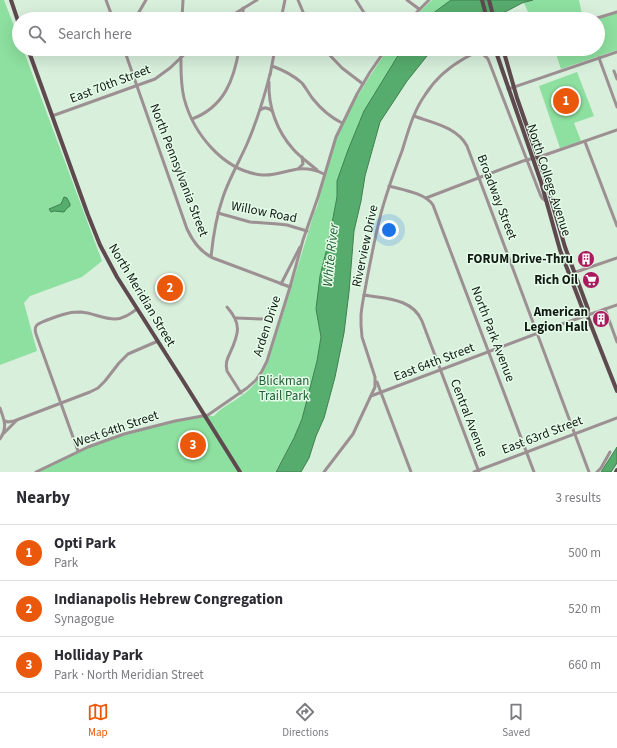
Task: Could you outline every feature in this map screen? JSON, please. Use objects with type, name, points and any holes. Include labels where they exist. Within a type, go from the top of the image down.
[{"type":"main road","points":[[10,0],[14,12]]},
{"type":"main road","points":[[482,0],[485,12]]},
{"type":"main road","points":[[489,0],[492,12]]},
{"type":"main road","name":"North Meridian Street","points":[[31,56],[98,242],[106,258],[137,310],[240,472]]},
{"type":"main road","name":"North College Avenue","points":[[498,56],[508,89],[533,159],[560,250],[583,310],[588,315]]},
{"type":"main road","name":"North College Avenue","points":[[505,56],[514,88],[546,180],[563,240],[588,308],[588,315],[617,391]]},
{"type":"street","points":[[106,0],[110,12]]},
{"type":"street","points":[[139,12],[146,0]]},
{"type":"street","points":[[182,12],[183,0]]},
{"type":"street","points":[[237,12],[257,0]]},
{"type":"street","points":[[283,12],[286,0]]},
{"type":"street","points":[[298,0],[303,12]]},
{"type":"street","points":[[356,0],[364,12]]},
{"type":"street","points":[[407,0],[419,9]]},
{"type":"street","points":[[416,12],[429,0]]},
{"type":"street","points":[[244,8],[244,12]]},
{"type":"street","points":[[605,16],[617,12]]},
{"type":"street","points":[[508,89],[617,52]]},
{"type":"street","name":"North Pennsylvania Street","points":[[126,56],[189,233],[194,242],[199,249],[211,257],[290,287]]},
{"type":"street","points":[[192,119],[208,111],[222,97],[228,88],[237,56]]},
{"type":"street","points":[[211,257],[218,213],[223,197],[260,110],[274,56]]},
{"type":"street","points":[[331,56],[342,68],[363,84]]},
{"type":"street","name":"Arden Drive","points":[[281,284],[307,231],[324,174],[342,123],[363,84],[381,56]]},
{"type":"street","name":"Riverview Drive","points":[[324,472],[350,438],[372,396],[376,385],[375,375],[361,334],[360,318],[374,245],[389,186],[414,116],[424,96],[435,81],[451,67],[469,56]]},
{"type":"street","name":"Riverview Drive","points":[[486,56],[497,80],[527,160]]},
{"type":"street","points":[[181,58],[183,94],[192,119],[202,136],[223,157],[242,170],[254,174],[280,174],[298,169],[309,169],[324,174]]},
{"type":"street","name":"East 70th Street","points":[[52,116],[150,81],[170,68],[181,58]]},
{"type":"street","points":[[599,58],[617,107]]},
{"type":"street","points":[[272,66],[294,77],[304,86],[322,109],[334,119],[342,123]]},
{"type":"street","points":[[614,72],[617,79]]},
{"type":"street","points":[[270,74],[269,94],[272,111],[283,136],[293,149],[318,171]]},
{"type":"street","points":[[612,94],[617,92]]},
{"type":"street","points":[[260,110],[266,107],[272,111]]},
{"type":"street","name":"Broadway Street","points":[[414,116],[452,130],[459,135],[467,146],[589,472]]},
{"type":"street","points":[[389,186],[426,198],[527,160],[585,142],[617,130]]},
{"type":"street","points":[[585,142],[617,226]]},
{"type":"street","points":[[298,169],[303,164],[302,157]]},
{"type":"street","points":[[527,160],[542,198],[546,201]]},
{"type":"street","name":"North Park Avenue","points":[[426,198],[431,201],[434,207],[534,472]]},
{"type":"street","points":[[612,212],[617,211]]},
{"type":"street","name":"Willow Road","points":[[218,213],[250,222],[287,225],[307,231]]},
{"type":"street","name":"Arden Drive","points":[[205,416],[212,413],[241,393],[253,383],[263,368],[290,287],[303,240]]},
{"type":"street","points":[[569,274],[617,258]]},
{"type":"street","name":"Central Avenue","points":[[364,295],[400,301],[414,309],[421,318],[479,471]]},
{"type":"street","name":"East 64th Street","points":[[372,396],[538,333],[617,305]]},
{"type":"street","points":[[227,307],[236,318],[238,331],[226,361],[226,366],[227,371],[241,393]]},
{"type":"street","points":[[605,309],[617,342]]},
{"type":"street","points":[[78,451],[36,334],[36,327],[41,323],[68,313],[86,313],[114,319],[126,316],[137,310]]},
{"type":"street","points":[[236,318],[262,319]]},
{"type":"street","points":[[5,421],[10,422],[19,419],[98,388],[128,354],[158,341]]},
{"type":"street","points":[[375,375],[380,393],[411,472]]},
{"type":"street","points":[[0,408],[5,421],[5,429],[3,434]]},
{"type":"street","name":"West 64th Street","points":[[36,472],[78,451],[143,428],[175,420],[205,416]]},
{"type":"street","name":"East 63rd Street","points":[[474,472],[617,418]]},
{"type":"street","points":[[0,439],[12,424],[19,419]]},
{"type":"street","points":[[597,472],[610,452]]},
{"type":"green space","points":[[0,0],[4,0],[12,21],[12,56],[26,56],[102,261],[82,277],[30,296],[24,303],[37,351],[0,365]]},
{"type":"green space","points":[[432,0],[451,0],[435,12],[419,12]]},
{"type":"green space","points":[[533,0],[579,0],[582,12],[528,12],[524,3]]},
{"type":"green space","points":[[617,12],[617,50],[605,54],[605,16]]},
{"type":"green space","name":"Blickman Trail Park","points":[[383,56],[398,56],[378,89],[337,181],[337,197],[316,309],[321,337],[317,361],[304,414],[294,438],[275,472],[36,472],[78,451],[124,434],[175,421],[214,416],[254,385],[261,375],[270,356],[317,207],[337,137],[357,97]]},
{"type":"green space","points":[[557,56],[599,56],[561,69]]},
{"type":"green space","points":[[577,72],[594,116],[574,123],[581,141],[560,148],[539,86]]},
{"type":"water","points":[[451,0],[533,0],[522,3],[504,12],[435,12]]},
{"type":"water","name":"White River","points":[[398,56],[427,56],[407,81],[380,122],[365,176],[354,231],[344,333],[335,377],[324,418],[309,458],[301,472],[276,472],[302,419],[317,361],[321,337],[316,309],[320,276],[337,197],[337,181],[364,111]]},
{"type":"water","points":[[64,197],[67,198],[70,206],[64,212],[51,212],[49,209],[61,204]]},
{"type":"water","points":[[617,447],[617,463],[611,472],[601,472]]},
{"type":"place","name":"Opti Park","points":[[566,101]]},
{"type":"place","name":"FORUM Drive-Thru","points":[[586,259]]},
{"type":"place","name":"Rich Oil","points":[[591,280]]},
{"type":"place","name":"Indianapolis Hebrew Congregation","points":[[170,288]]},
{"type":"place","name":"American Legion Hall","points":[[601,319]]},
{"type":"place","name":"Holliday Park","points":[[193,445]]}]
